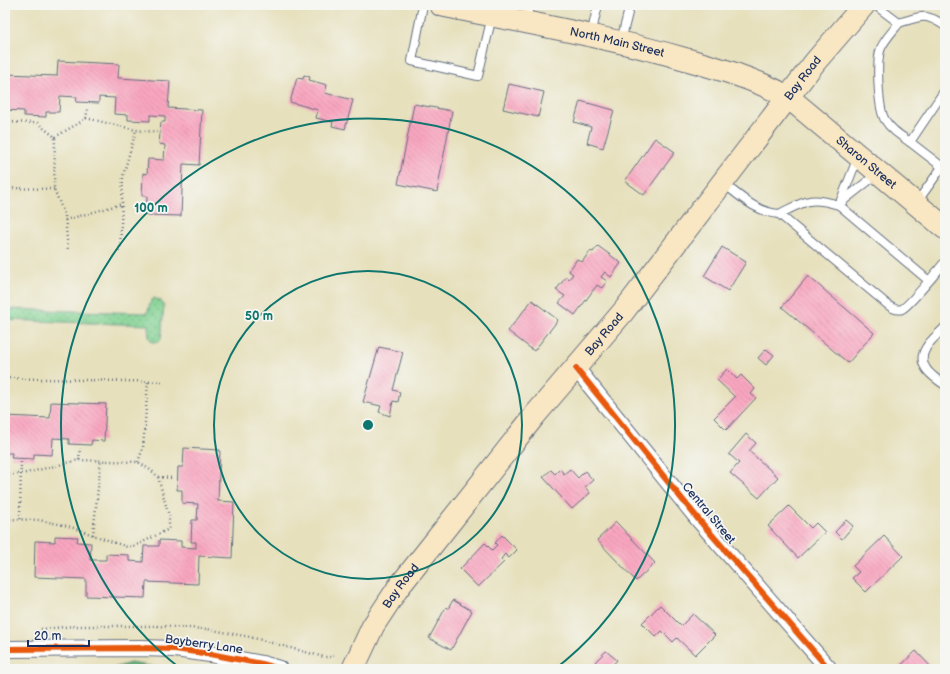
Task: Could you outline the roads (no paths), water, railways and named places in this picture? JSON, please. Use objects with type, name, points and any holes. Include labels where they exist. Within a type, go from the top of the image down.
[{"type":"main road","name":"North Main Street","points":[[441,5],[492,16],[528,14],[591,36],[621,42],[733,74],[764,85],[788,97]]},
{"type":"main road","name":"Bay Road","points":[[353,669],[373,626],[398,588],[535,415],[623,312],[815,62],[864,5]]},
{"type":"main road","name":"Sharon Street","points":[[788,97],[945,228]]},
{"type":"street","name":"Central Street","points":[[576,368],[699,520],[829,669]]},
{"type":"street","name":"Bayberry Lane","points":[[5,649],[175,649],[224,656],[278,669]]},
{"type":"lane","points":[[423,5],[412,61],[478,76],[492,16]]},
{"type":"lane","points":[[591,36],[598,5]]},
{"type":"lane","points":[[621,42],[630,5]]},
{"type":"lane","points":[[875,5],[899,23]]},
{"type":"lane","points":[[916,203],[944,168],[892,129],[885,121],[882,114],[877,71],[878,59],[882,46],[899,23],[916,17],[925,16],[933,17],[945,26]]},
{"type":"lane","points":[[910,142],[945,90]]},
{"type":"lane","points":[[839,205],[859,156]]},
{"type":"lane","points":[[839,205],[879,173]]},
{"type":"lane","points":[[722,182],[761,210],[779,214],[892,308],[898,310],[907,306],[945,262]]},
{"type":"lane","points":[[779,214],[807,201],[813,200],[822,200],[839,205],[929,281]]},
{"type":"lane","points":[[945,327],[926,348],[923,356],[928,373],[945,385]]}]
